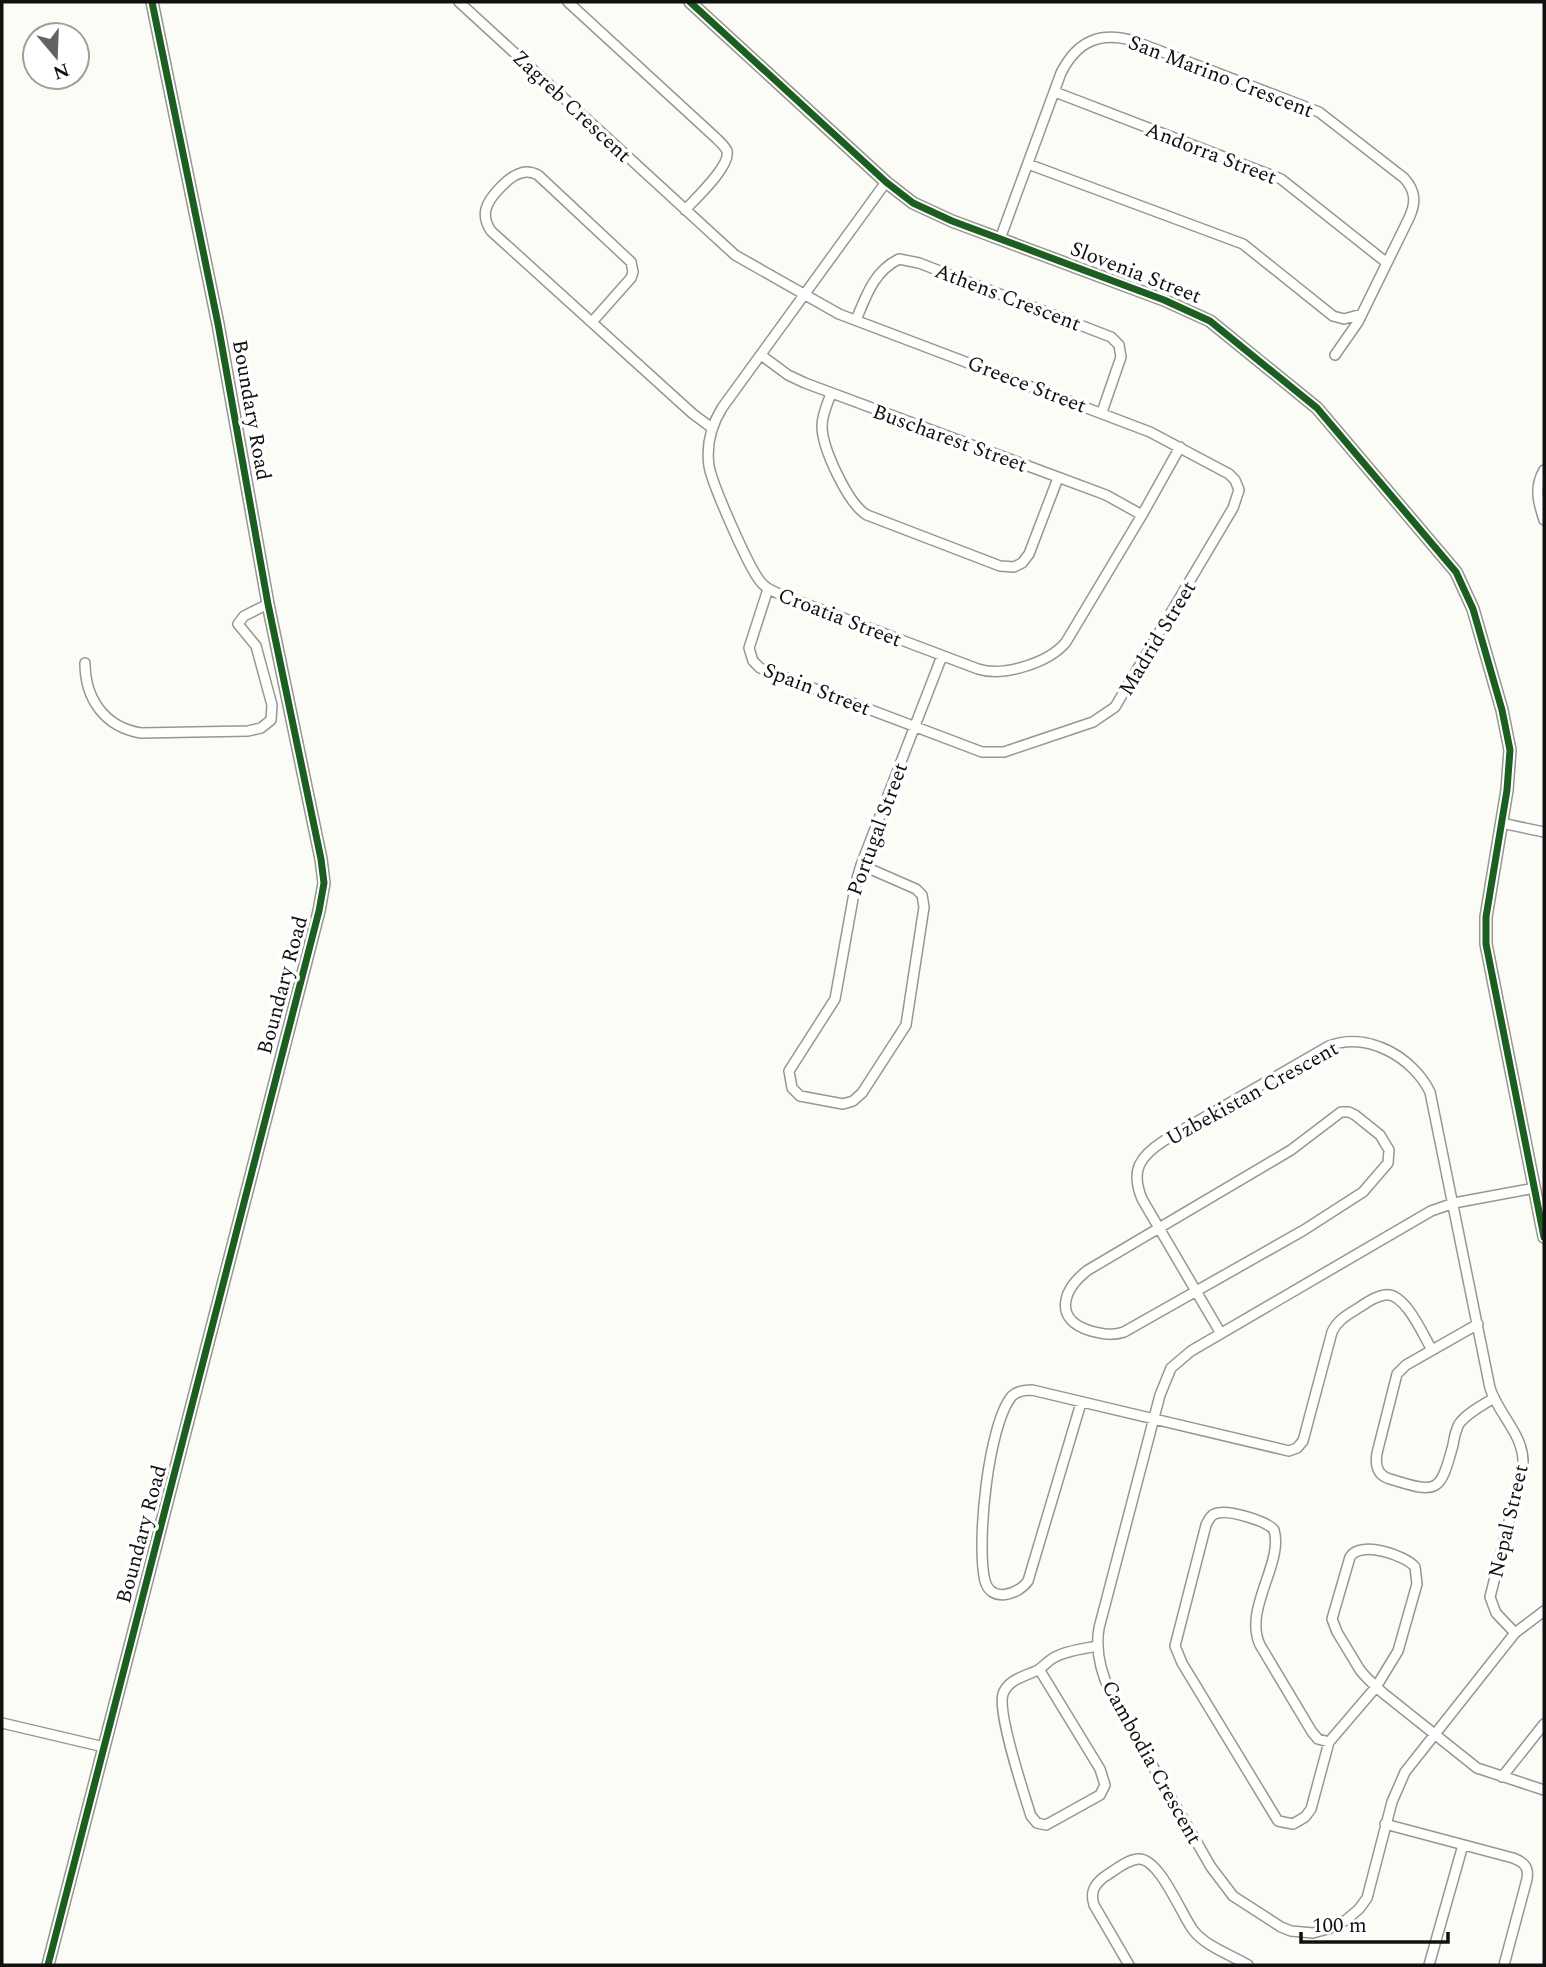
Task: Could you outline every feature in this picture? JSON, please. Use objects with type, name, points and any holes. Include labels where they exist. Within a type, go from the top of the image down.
[{"type":"street","name":"Boundary Road","points":[[47,1965],[323,895],[321,859],[268,604],[225,357],[152,2]]},
{"type":"street","name":"Zagreb Crescent","points":[[459,2],[740,259],[804,292]]},
{"type":"street","points":[[568,2],[726,149],[727,156],[723,167],[685,210]]},
{"type":"street","name":"Slovenia Street","points":[[690,2],[886,182],[922,208],[1171,303],[1210,321],[1312,403],[1452,566],[1471,602],[1509,737],[1509,779],[1486,917],[1486,944],[1544,1237]]},
{"type":"street","name":"San Marino Crescent","points":[[1000,239],[1065,65],[1078,48],[1097,39],[1119,38],[1319,112],[1404,178],[1413,191],[1415,201],[1412,213],[1362,314],[1335,355]]},
{"type":"street","name":"Andorra Street","points":[[1055,92],[1281,179],[1387,263]]},
{"type":"street","points":[[1028,164],[1243,244],[1333,316],[1344,319],[1362,314]]},
{"type":"street","points":[[592,322],[631,278],[631,262],[547,183],[534,173],[523,172],[510,179],[488,204],[488,225],[496,237],[693,414],[712,428]]},
{"type":"street","name":"Croatia Street","points":[[886,182],[804,292],[722,408],[712,428],[710,473],[751,566],[768,589],[984,671],[996,673],[1021,667],[1056,652],[1070,637],[1180,447]]},
{"type":"street","name":"Athens Crescent","points":[[856,320],[871,286],[887,266],[899,259],[919,263],[1101,332],[1117,341],[1121,357],[1102,412]]},
{"type":"street","name":"Greece Street","points":[[804,292],[839,314],[1102,412],[1180,447],[1229,474],[1239,490]]},
{"type":"street","name":"Buscharest Street","points":[[761,355],[788,375],[831,394],[1106,495],[1142,515]]},
{"type":"street","points":[[831,394],[822,421],[824,442],[849,496],[859,509],[867,515],[1000,566],[1014,567],[1027,558],[1058,478]]},
{"type":"street","points":[[1544,470],[1537,492],[1544,520]]},
{"type":"street","name":"Madrid Street","points":[[915,726],[982,752],[994,753],[1093,722],[1108,713],[1120,701],[1237,501],[1239,490]]},
{"type":"street","name":"Spain Street","points":[[768,589],[749,648],[756,665],[915,726]]},
{"type":"street","points":[[85,663],[86,684],[93,703],[129,730],[152,733],[248,731],[261,728],[271,720],[272,705],[256,646],[238,624],[244,616],[268,604]]},
{"type":"street","name":"Portugal Street","points":[[861,865],[911,886],[923,898],[924,907],[906,1025],[869,1083],[853,1101],[839,1104],[800,1096],[794,1091],[788,1077],[791,1066],[835,999],[849,909],[861,865],[942,656]]},
{"type":"street","points":[[1501,823],[1544,832]]},
{"type":"street","name":"Uzbekistan Crescent","points":[[1220,1332],[1142,1199],[1136,1180],[1140,1163],[1154,1147],[1320,1050],[1338,1042],[1366,1043],[1395,1054],[1419,1072],[1435,1106],[1454,1203]]},
{"type":"street","points":[[1341,1112],[1355,1115],[1380,1135],[1387,1145],[1390,1155],[1388,1163],[1363,1192],[1315,1223],[1119,1334],[1105,1335],[1075,1324],[1066,1308],[1067,1293],[1078,1278],[1159,1228],[1291,1150],[1341,1112]]},
{"type":"street","name":"Cambodia Crescent","points":[[1535,1188],[1454,1203],[1422,1216],[1220,1332],[1191,1350],[1171,1368],[1163,1384],[1153,1419],[1097,1646],[1101,1670],[1111,1694],[1212,1867],[1233,1896],[1269,1922],[1291,1931],[1313,1933],[1331,1928],[1353,1915],[1367,1898],[1385,1824],[1401,1780],[1514,1633],[1544,1611]]},
{"type":"street","name":"Nepal Street","points":[[1454,1203],[1494,1398],[1519,1440],[1523,1457],[1490,1597],[1496,1614],[1514,1633]]},
{"type":"street","points":[[1081,1403],[1028,1581],[1016,1592],[1004,1595],[994,1593],[988,1587],[985,1577],[982,1517],[996,1435],[1013,1395],[1026,1390],[1289,1451],[1297,1448],[1305,1435],[1334,1328],[1343,1318],[1380,1296],[1394,1296],[1404,1304],[1432,1350]]},
{"type":"street","points":[[1478,1324],[1406,1365],[1395,1380],[1376,1460],[1381,1475],[1421,1487],[1438,1485],[1445,1473],[1458,1426],[1494,1398]]},
{"type":"street","points":[[1329,1742],[1318,1739],[1312,1732],[1260,1645],[1255,1630],[1275,1545],[1274,1530],[1263,1522],[1226,1513],[1213,1514],[1206,1525],[1175,1637],[1175,1649],[1280,1823],[1293,1824],[1308,1813],[1329,1742],[1376,1687],[1401,1643],[1418,1576],[1415,1567],[1409,1561],[1363,1548],[1354,1551],[1350,1557],[1332,1619],[1336,1632],[1355,1663],[1376,1687],[1477,1768],[1544,1790]]},
{"type":"street","points":[[1040,1669],[1100,1769],[1105,1784],[1100,1795],[1046,1825],[1037,1823],[1031,1816],[1011,1748],[1003,1692],[1012,1682],[1040,1669],[1055,1657],[1097,1646]]},
{"type":"street","points":[[2,1723],[104,1747]]},
{"type":"street","points":[[1502,1777],[1544,1724]]},
{"type":"street","points":[[1385,1824],[1520,1860],[1526,1867],[1527,1879],[1504,1965]]},
{"type":"street","points":[[1429,1965],[1462,1845]]},
{"type":"street","points":[[1129,1965],[1094,1905],[1092,1894],[1094,1887],[1103,1878],[1124,1865],[1141,1859],[1153,1864],[1198,1935],[1248,1965]]},
{"type":"cycle path","points":[[48,1965],[324,883],[268,604],[218,324],[152,2]]},
{"type":"cycle path","points":[[690,2],[886,182],[913,203],[952,221],[1164,300],[1210,321],[1317,408],[1456,572],[1473,609],[1502,710],[1510,750],[1507,790],[1486,917],[1486,944],[1544,1237]]}]
